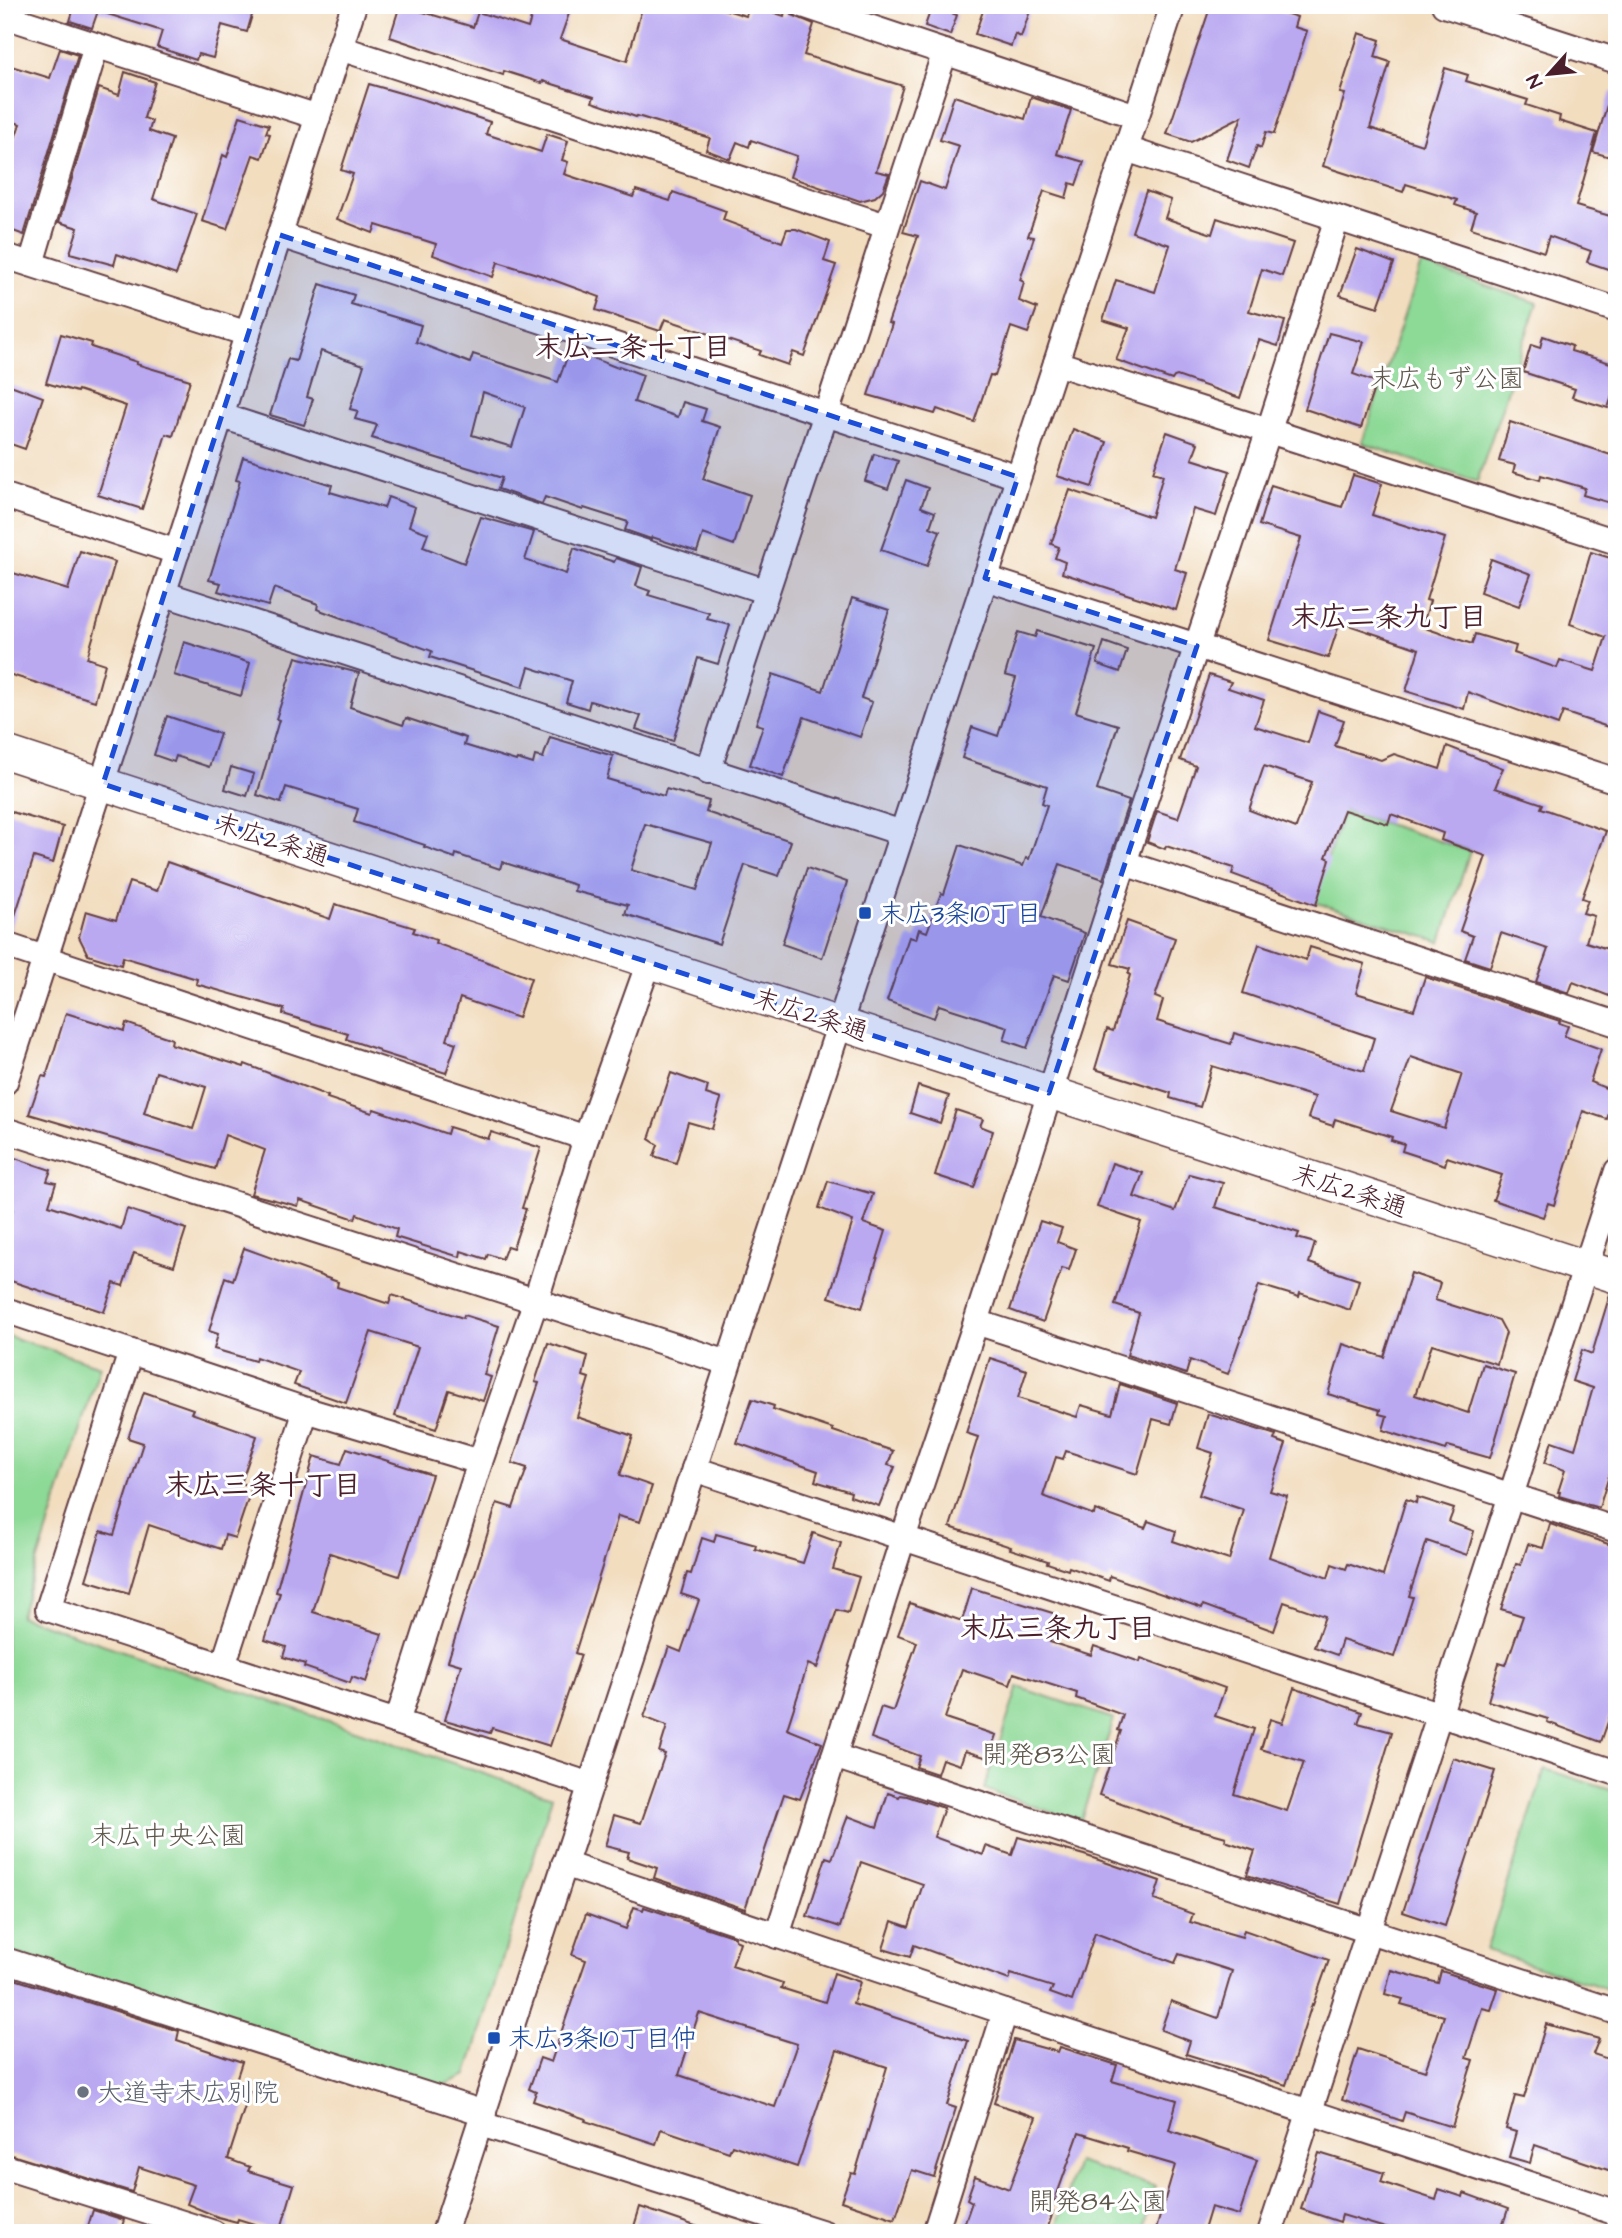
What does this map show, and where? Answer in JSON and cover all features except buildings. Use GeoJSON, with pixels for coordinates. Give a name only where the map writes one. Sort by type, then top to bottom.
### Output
{"type":"FeatureCollection","features":[{"type":"Feature","properties":{"kind":"street"},"geometry":{"type":"LineString","coordinates":[[5,1082],[354,5]]}},
{"type":"Feature","properties":{"kind":"street"},"geometry":{"type":"LineString","coordinates":[[803,5],[1136,116]]}},
{"type":"Feature","properties":{"kind":"street"},"geometry":{"type":"LineString","coordinates":[[444,2233],[1172,5]]}},
{"type":"Feature","properties":{"kind":"street"},"geometry":{"type":"LineString","coordinates":[[1444,5],[1617,61]]}},
{"type":"Feature","properties":{"kind":"street"},"geometry":{"type":"LineString","coordinates":[[5,16],[318,117]]}},
{"type":"Feature","properties":{"kind":"street"},"geometry":{"type":"LineString","coordinates":[[31,264],[96,46]]}},
{"type":"Feature","properties":{"kind":"street"},"geometry":{"type":"LineString","coordinates":[[340,48],[886,226]]}},
{"type":"Feature","properties":{"kind":"street"},"geometry":{"type":"LineString","coordinates":[[708,772],[765,591],[827,412],[945,52]]}},
{"type":"Feature","properties":{"kind":"street"},"geometry":{"type":"LineString","coordinates":[[1125,149],[1617,310]]}},
{"type":"Feature","properties":{"kind":"street"},"geometry":{"type":"LineString","coordinates":[[777,1936],[903,1538],[1337,218]]}},
{"type":"Feature","properties":{"kind":"street"},"geometry":{"type":"LineString","coordinates":[[280,235],[827,412],[1018,477]]}},
{"type":"Feature","properties":{"kind":"street"},"geometry":{"type":"LineString","coordinates":[[5,256],[248,334]]}},
{"type":"Feature","properties":{"kind":"street"},"geometry":{"type":"LineString","coordinates":[[1056,363],[1617,542]]}},
{"type":"Feature","properties":{"kind":"street"},"geometry":{"type":"LineString","coordinates":[[222,416],[765,591]]}},
{"type":"Feature","properties":{"kind":"street"},"geometry":{"type":"LineString","coordinates":[[5,496],[177,552]]}},
{"type":"Feature","properties":{"kind":"street"},"geometry":{"type":"LineString","coordinates":[[985,579],[1617,781]]}},
{"type":"Feature","properties":{"kind":"street"},"geometry":{"type":"LineString","coordinates":[[165,594],[902,834]]}},
{"type":"Feature","properties":{"kind":"street","name":"末広2条通"},"geometry":{"type":"LineString","coordinates":[[5,752],[841,1022],[1049,1093],[1617,1277]]}},
{"type":"Feature","properties":{"kind":"street"},"geometry":{"type":"LineString","coordinates":[[1124,863],[1617,1024]]}},
{"type":"Feature","properties":{"kind":"street"},"geometry":{"type":"LineString","coordinates":[[5,945],[586,1138]]}},
{"type":"Feature","properties":{"kind":"street"},"geometry":{"type":"LineString","coordinates":[[397,1722],[480,1462],[536,1300],[586,1138],[649,962]]}},
{"type":"Feature","properties":{"kind":"street"},"geometry":{"type":"LineString","coordinates":[[5,1130],[728,1363]]}},
{"type":"Feature","properties":{"kind":"street"},"geometry":{"type":"LineString","coordinates":[[1270,2233],[1617,1171]]}},
{"type":"Feature","properties":{"kind":"street"},"geometry":{"type":"LineString","coordinates":[[5,1310],[306,1410],[480,1462]]}},
{"type":"Feature","properties":{"kind":"street"},"geometry":{"type":"LineString","coordinates":[[976,1322],[1617,1530]]}},
{"type":"Feature","properties":{"kind":"street"},"geometry":{"type":"LineString","coordinates":[[131,1352],[48,1609],[591,1785]]}},
{"type":"Feature","properties":{"kind":"street"},"geometry":{"type":"LineString","coordinates":[[223,1666],[306,1410]]}},
{"type":"Feature","properties":{"kind":"street"},"geometry":{"type":"LineString","coordinates":[[694,1469],[1617,1773]]}},
{"type":"Feature","properties":{"kind":"street"},"geometry":{"type":"LineString","coordinates":[[834,1756],[1617,2012]]}},
{"type":"Feature","properties":{"kind":"street"},"geometry":{"type":"LineString","coordinates":[[565,1864],[1617,2213]]}},
{"type":"Feature","properties":{"kind":"street"},"geometry":{"type":"LineString","coordinates":[[5,1960],[824,2233]]}},
{"type":"Feature","properties":{"kind":"street"},"geometry":{"type":"LineString","coordinates":[[934,2233],[1005,2012]]}},
{"type":"Feature","properties":{"kind":"street"},"geometry":{"type":"LineString","coordinates":[[5,2167],[214,2233]]}},
{"type":"Feature","properties":{"kind":"highlighted area"},"geometry":{"type":"Polygon","coordinates":[[[280,235],[1018,477],[985,578],[1197,646],[1049,1093],[103,784],[280,235]]]}},
{"type":"Feature","properties":{"kind":"green space","name":"末広もず公園"},"geometry":{"type":"Polygon","coordinates":[[[1421,264],[1537,303],[1477,482],[1362,443],[1421,264]]]}},
{"type":"Feature","properties":{"kind":"green space"},"geometry":{"type":"Polygon","coordinates":[[[1343,810],[1470,851],[1441,942],[1314,902],[1343,810]]]}},
{"type":"Feature","properties":{"kind":"green space","name":"末広中央公園"},"geometry":{"type":"Polygon","coordinates":[[[5,1335],[100,1366],[20,1616],[552,1797],[467,2075],[430,2091],[5,1950],[5,1335]]]}},
{"type":"Feature","properties":{"kind":"green space","name":"開発83公園"},"geometry":{"type":"Polygon","coordinates":[[[1018,1687],[1114,1719],[1080,1822],[984,1789],[1018,1687]]]}},
{"type":"Feature","properties":{"kind":"green space"},"geometry":{"type":"Polygon","coordinates":[[[1545,1769],[1617,1792],[1617,1992],[1486,1950],[1545,1769]]]}},
{"type":"Feature","properties":{"kind":"green space","name":"開発84公園"},"geometry":{"type":"Polygon","coordinates":[[[1077,2162],[1156,2187],[1143,2233],[1055,2233],[1077,2162]]]}},
{"type":"Feature","properties":{"kind":"place","name":"末広3条10丁目"},"geometry":{"type":"Point","coordinates":[865,913]}},
{"type":"Feature","properties":{"kind":"place","name":"末広3条10丁目仲"},"geometry":{"type":"Point","coordinates":[494,2038]}},
{"type":"Feature","properties":{"kind":"place","name":"大道寺末広別院"},"geometry":{"type":"Point","coordinates":[83,2092]}},
{"type":"Feature","properties":{"kind":"district","name":"末広二条十丁目"},"geometry":{"type":"Point","coordinates":[633,346]}},
{"type":"Feature","properties":{"kind":"district","name":"末広二条九丁目"},"geometry":{"type":"Point","coordinates":[1389,616]}},
{"type":"Feature","properties":{"kind":"district","name":"末広三条十丁目"},"geometry":{"type":"Point","coordinates":[263,1484]}},
{"type":"Feature","properties":{"kind":"district","name":"末広三条九丁目"},"geometry":{"type":"Point","coordinates":[1058,1627]}}]}
